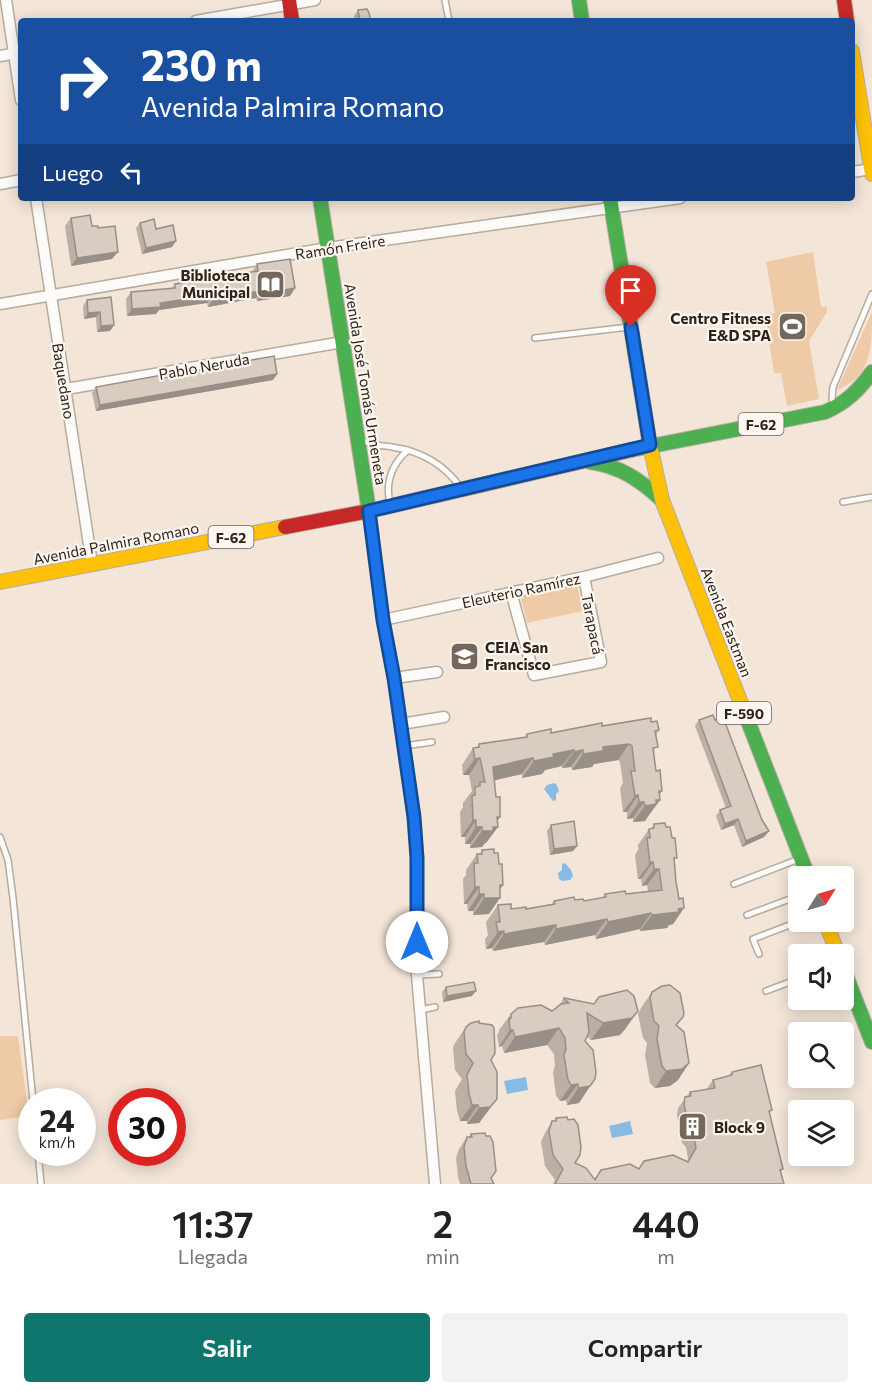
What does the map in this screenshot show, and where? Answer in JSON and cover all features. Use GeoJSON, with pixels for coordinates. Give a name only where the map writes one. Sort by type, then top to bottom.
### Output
{"type":"FeatureCollection","features":[{"type":"Feature","properties":{"kind":"main road"},"geometry":{"type":"LineString","coordinates":[[579,0],[582,18]]}},
{"type":"Feature","properties":{"kind":"main road"},"geometry":{"type":"LineString","coordinates":[[844,0],[847,18]]}},
{"type":"Feature","properties":{"kind":"main road"},"geometry":{"type":"LineString","coordinates":[[289,2],[292,18]]}},
{"type":"Feature","properties":{"kind":"main road"},"geometry":{"type":"LineString","coordinates":[[855,69],[872,171]]}},
{"type":"Feature","properties":{"kind":"main road","name":"Avenida José Tomás Urmeneta"},"geometry":{"type":"LineString","coordinates":[[320,201],[369,511]]}},
{"type":"Feature","properties":{"kind":"main road","name":"Avenida Eastman"},"geometry":{"type":"LineString","coordinates":[[611,203],[650,445],[662,500],[804,866]]}},
{"type":"Feature","properties":{"kind":"main road","name":"F-62"},"geometry":{"type":"LineString","coordinates":[[867,387],[872,372]]}},
{"type":"Feature","properties":{"kind":"main road","name":"Avenida Palmira Romano"},"geometry":{"type":"LineString","coordinates":[[0,582],[369,511],[650,445],[815,414],[835,408],[867,387]]}},
{"type":"Feature","properties":{"kind":"main road"},"geometry":{"type":"LineString","coordinates":[[575,462],[599,462],[621,469],[642,482],[662,500]]}},
{"type":"Feature","properties":{"kind":"main road"},"geometry":{"type":"LineString","coordinates":[[854,996],[872,1042]]}},
{"type":"Feature","properties":{"kind":"street"},"geometry":{"type":"LineString","coordinates":[[0,56],[17,53],[6,0]]}},
{"type":"Feature","properties":{"kind":"street"},"geometry":{"type":"LineString","coordinates":[[211,18],[289,2],[315,0]]}},
{"type":"Feature","properties":{"kind":"street"},"geometry":{"type":"LineString","coordinates":[[855,172],[872,171]]}},
{"type":"Feature","properties":{"kind":"street"},"geometry":{"type":"LineString","coordinates":[[0,184],[18,181]]}},
{"type":"Feature","properties":{"kind":"street","name":"Baquedano"},"geometry":{"type":"LineString","coordinates":[[36,201],[92,564]]}},
{"type":"Feature","properties":{"kind":"street","name":"Ramón Freire"},"geometry":{"type":"LineString","coordinates":[[0,304],[328,248],[611,203],[639,201]]}},
{"type":"Feature","properties":{"kind":"street","name":"Pablo Neruda"},"geometry":{"type":"LineString","coordinates":[[66,389],[343,342]]}},
{"type":"Feature","properties":{"kind":"street","name":"Avenida José Tomás Urmeneta"},"geometry":{"type":"LineString","coordinates":[[369,511],[383,620],[401,724],[417,858],[417,975],[432,1126],[435,1184]]}},
{"type":"Feature","properties":{"kind":"street","name":"Eleuterio Ramírez"},"geometry":{"type":"LineString","coordinates":[[383,620],[584,577],[658,558]]}},
{"type":"Feature","properties":{"kind":"street","name":"Tarapacá"},"geometry":{"type":"LineString","coordinates":[[511,592],[534,675],[601,662],[584,577]]}},
{"type":"Feature","properties":{"kind":"street"},"geometry":{"type":"LineString","coordinates":[[394,678],[437,672]]}},
{"type":"Feature","properties":{"kind":"street"},"geometry":{"type":"LineString","coordinates":[[401,724],[444,717]]}},
{"type":"Feature","properties":{"kind":"lane"},"geometry":{"type":"LineString","coordinates":[[445,0],[448,18]]}},
{"type":"Feature","properties":{"kind":"lane"},"geometry":{"type":"LineString","coordinates":[[835,408],[832,398],[833,387],[872,294]]}},
{"type":"Feature","properties":{"kind":"lane"},"geometry":{"type":"LineString","coordinates":[[536,338],[631,327]]}},
{"type":"Feature","properties":{"kind":"lane"},"geometry":{"type":"LineString","coordinates":[[358,438],[374,445],[408,450],[423,455],[441,465],[462,489]]}},
{"type":"Feature","properties":{"kind":"lane"},"geometry":{"type":"LineString","coordinates":[[391,506],[388,496],[390,477],[397,462],[408,450]]}},
{"type":"Feature","properties":{"kind":"lane"},"geometry":{"type":"LineString","coordinates":[[843,502],[872,497]]}},
{"type":"Feature","properties":{"kind":"lane"},"geometry":{"type":"LineString","coordinates":[[404,746],[432,742]]}},
{"type":"Feature","properties":{"kind":"lane"},"geometry":{"type":"LineString","coordinates":[[0,837],[8,860],[13,897],[32,1088]]}},
{"type":"Feature","properties":{"kind":"lane"},"geometry":{"type":"LineString","coordinates":[[734,884],[801,858]]}},
{"type":"Feature","properties":{"kind":"lane"},"geometry":{"type":"LineString","coordinates":[[747,915],[788,900]]}},
{"type":"Feature","properties":{"kind":"lane"},"geometry":{"type":"LineString","coordinates":[[759,954],[753,939],[788,926]]}},
{"type":"Feature","properties":{"kind":"lane"},"geometry":{"type":"LineString","coordinates":[[417,975],[439,974]]}},
{"type":"Feature","properties":{"kind":"lane"},"geometry":{"type":"LineString","coordinates":[[766,991],[788,983]]}},
{"type":"Feature","properties":{"kind":"lane"},"geometry":{"type":"LineString","coordinates":[[420,1010],[435,1007]]}},
{"type":"Feature","properties":{"kind":"lane"},"geometry":{"type":"LineString","coordinates":[[39,1166],[41,1184]]}},
{"type":"Feature","properties":{"kind":"shaded area","name":"Centro Fitness E&D SPA"},"geometry":{"type":"Polygon","coordinates":[[[813,252],[821,307],[827,307],[827,312],[809,341],[819,399],[787,406],[781,373],[774,373],[765,314],[775,313],[766,262],[813,252]]]}},
{"type":"Feature","properties":{"kind":"shaded area"},"geometry":{"type":"Polygon","coordinates":[[[872,312],[868,359],[857,377],[837,390],[872,312]]]}},
{"type":"Feature","properties":{"kind":"shaded area"},"geometry":{"type":"Polygon","coordinates":[[[576,581],[583,611],[527,623],[520,593],[576,581]]]}},
{"type":"Feature","properties":{"kind":"shaded area"},"geometry":{"type":"Polygon","coordinates":[[[0,1036],[18,1036],[25,1088],[18,1088],[18,1118],[0,1120],[0,1036]]]}},
{"type":"Feature","properties":{"kind":"water"},"geometry":{"type":"Polygon","coordinates":[[[554,783],[559,791],[556,794],[556,800],[553,801],[544,789],[547,785],[554,783]]]}},
{"type":"Feature","properties":{"kind":"water"},"geometry":{"type":"Polygon","coordinates":[[[565,863],[573,876],[570,880],[562,881],[558,873],[562,870],[562,864],[565,863]]]}},
{"type":"Feature","properties":{"kind":"water"},"geometry":{"type":"Polygon","coordinates":[[[526,1077],[528,1090],[507,1094],[504,1081],[526,1077]]]}},
{"type":"Feature","properties":{"kind":"water"},"geometry":{"type":"Polygon","coordinates":[[[630,1121],[633,1134],[612,1138],[609,1126],[630,1121]]]}},
{"type":"Feature","properties":{"kind":"building"},"geometry":{"type":"Polygon","coordinates":[[[367,9],[370,18],[359,18],[358,10],[367,9]]]}},
{"type":"Feature","properties":{"kind":"building"},"geometry":{"type":"Polygon","coordinates":[[[90,215],[92,226],[98,226],[98,228],[115,226],[118,252],[77,258],[71,218],[90,215]]]}},
{"type":"Feature","properties":{"kind":"building"},"geometry":{"type":"Polygon","coordinates":[[[154,219],[156,229],[173,225],[176,241],[146,248],[140,223],[154,219]]]}},
{"type":"Feature","properties":{"kind":"building"},"geometry":{"type":"Polygon","coordinates":[[[290,259],[295,288],[213,299],[213,295],[160,303],[161,307],[132,309],[131,292],[175,288],[175,284],[258,271],[257,264],[290,259]]]}},
{"type":"Feature","properties":{"kind":"building"},"geometry":{"type":"Polygon","coordinates":[[[111,297],[114,325],[101,326],[100,312],[88,313],[87,300],[111,297]]]}},
{"type":"Feature","properties":{"kind":"building"},"geometry":{"type":"Polygon","coordinates":[[[274,356],[277,374],[100,405],[96,387],[162,375],[163,378],[274,356]]]}},
{"type":"Feature","properties":{"kind":"building"},"geometry":{"type":"Polygon","coordinates":[[[713,715],[715,720],[723,717],[762,820],[769,831],[746,841],[738,819],[725,824],[720,810],[731,806],[699,720],[713,715]]]}},
{"type":"Feature","properties":{"kind":"building"},"geometry":{"type":"Polygon","coordinates":[[[651,718],[651,722],[657,721],[659,730],[655,731],[658,747],[653,748],[656,771],[660,770],[662,791],[659,791],[660,800],[656,800],[656,804],[645,806],[644,802],[639,802],[638,795],[635,796],[631,771],[635,771],[632,746],[629,744],[603,747],[603,751],[583,754],[583,750],[574,752],[574,750],[553,754],[554,757],[534,761],[533,758],[493,767],[496,797],[500,797],[498,827],[493,827],[493,831],[482,831],[482,827],[476,827],[476,820],[473,820],[472,796],[475,795],[475,787],[480,786],[480,782],[485,782],[480,758],[475,759],[473,748],[479,747],[479,744],[527,737],[527,734],[551,729],[551,733],[602,723],[602,726],[651,718]]]}},
{"type":"Feature","properties":{"kind":"building"},"geometry":{"type":"Polygon","coordinates":[[[574,821],[577,846],[554,849],[551,825],[574,821]]]}},
{"type":"Feature","properties":{"kind":"building"},"geometry":{"type":"Polygon","coordinates":[[[665,823],[666,827],[670,827],[672,838],[675,838],[676,882],[679,899],[683,898],[684,908],[678,909],[679,912],[652,915],[651,913],[608,922],[607,919],[556,929],[556,925],[504,934],[504,931],[498,932],[496,922],[500,922],[498,905],[511,904],[511,909],[526,907],[526,909],[555,904],[554,901],[574,897],[575,900],[583,899],[584,901],[606,897],[605,894],[625,891],[626,894],[662,890],[659,869],[654,869],[653,862],[650,863],[647,838],[650,838],[649,829],[654,828],[654,824],[665,823]]]}},
{"type":"Feature","properties":{"kind":"building"},"geometry":{"type":"Polygon","coordinates":[[[494,849],[494,853],[498,853],[499,864],[502,864],[503,885],[500,885],[500,898],[484,898],[484,894],[479,894],[479,887],[475,887],[474,863],[478,863],[477,854],[482,854],[482,850],[494,849]]]}},
{"type":"Feature","properties":{"kind":"building"},"geometry":{"type":"Polygon","coordinates":[[[474,982],[476,991],[447,996],[446,987],[474,982]]]}},
{"type":"Feature","properties":{"kind":"building"},"geometry":{"type":"Polygon","coordinates":[[[670,985],[680,993],[684,1013],[676,1025],[684,1032],[689,1063],[682,1069],[666,1071],[662,1066],[657,1039],[659,1026],[654,1021],[650,998],[652,992],[662,986],[670,985]]]}},
{"type":"Feature","properties":{"kind":"building"},"geometry":{"type":"Polygon","coordinates":[[[627,990],[634,996],[638,1011],[632,1018],[603,1023],[587,1013],[589,1032],[585,1041],[593,1050],[596,1072],[595,1079],[590,1086],[578,1088],[578,1084],[571,1085],[568,1080],[564,1055],[565,1038],[559,1028],[515,1037],[513,1030],[510,1030],[509,1019],[518,1008],[541,1005],[552,1011],[561,1004],[569,1003],[564,998],[594,1004],[599,997],[627,990]]]}},
{"type":"Feature","properties":{"kind":"building"},"geometry":{"type":"Polygon","coordinates":[[[479,1021],[479,1023],[492,1025],[494,1028],[495,1053],[491,1060],[497,1072],[497,1099],[490,1107],[479,1108],[478,1105],[472,1105],[469,1094],[467,1075],[473,1063],[466,1054],[464,1032],[471,1023],[479,1021]]]}},
{"type":"Feature","properties":{"kind":"building"},"geometry":{"type":"Polygon","coordinates":[[[761,1065],[772,1110],[769,1111],[783,1169],[780,1170],[784,1184],[555,1184],[563,1169],[553,1155],[549,1131],[552,1121],[556,1121],[556,1118],[574,1119],[578,1125],[581,1147],[580,1155],[575,1163],[586,1168],[595,1180],[601,1170],[630,1164],[639,1169],[644,1161],[673,1155],[688,1162],[696,1148],[694,1136],[690,1132],[684,1104],[685,1097],[691,1096],[690,1092],[715,1088],[713,1080],[732,1075],[732,1072],[761,1065]]]}},
{"type":"Feature","properties":{"kind":"building"},"geometry":{"type":"Polygon","coordinates":[[[485,1133],[493,1142],[496,1171],[491,1178],[494,1184],[471,1184],[464,1147],[467,1137],[472,1137],[471,1134],[485,1133]]]}},
{"type":"Feature","properties":{"kind":"traffic: fast"},"geometry":{"type":"LineString","coordinates":[[579,0],[582,18]]}},
{"type":"Feature","properties":{"kind":"traffic: fast"},"geometry":{"type":"LineString","coordinates":[[320,201],[369,511]]}},
{"type":"Feature","properties":{"kind":"traffic: fast"},"geometry":{"type":"LineString","coordinates":[[610,201],[650,445]]}},
{"type":"Feature","properties":{"kind":"traffic: fast"},"geometry":{"type":"LineString","coordinates":[[631,450],[825,412],[852,395],[872,372]]}},
{"type":"Feature","properties":{"kind":"traffic: fast"},"geometry":{"type":"LineString","coordinates":[[590,462],[611,467],[629,475],[662,500]]}},
{"type":"Feature","properties":{"kind":"traffic: fast"},"geometry":{"type":"LineString","coordinates":[[744,711],[804,866]]}},
{"type":"Feature","properties":{"kind":"traffic: fast"},"geometry":{"type":"LineString","coordinates":[[854,996],[872,1042]]}},
{"type":"Feature","properties":{"kind":"traffic: slow"},"geometry":{"type":"LineString","coordinates":[[855,69],[872,174]]}},
{"type":"Feature","properties":{"kind":"traffic: slow"},"geometry":{"type":"LineString","coordinates":[[650,445],[662,500],[744,711]]}},
{"type":"Feature","properties":{"kind":"traffic: slow"},"geometry":{"type":"LineString","coordinates":[[0,582],[285,527]]}},
{"type":"Feature","properties":{"kind":"traffic: slow"},"geometry":{"type":"LineString","coordinates":[[829,932],[834,944]]}},
{"type":"Feature","properties":{"kind":"traffic: jam"},"geometry":{"type":"LineString","coordinates":[[289,0],[292,18]]}},
{"type":"Feature","properties":{"kind":"traffic: jam"},"geometry":{"type":"LineString","coordinates":[[844,0],[847,18]]}},
{"type":"Feature","properties":{"kind":"traffic: jam"},"geometry":{"type":"LineString","coordinates":[[285,527],[369,511],[631,450]]}},
{"type":"Feature","properties":{"kind":"place","name":"Biblioteca Municipal"},"geometry":{"type":"Point","coordinates":[271,284]}},
{"type":"Feature","properties":{"kind":"place","name":"Centro Fitness E&D SPA"},"geometry":{"type":"Point","coordinates":[792,327]}},
{"type":"Feature","properties":{"kind":"place","name":"CEIA San Francisco"},"geometry":{"type":"Point","coordinates":[464,656]}},
{"type":"Feature","properties":{"kind":"place","name":"Block 9"},"geometry":{"type":"Point","coordinates":[693,1127]}},
{"type":"Feature","properties":{"kind":"route"},"geometry":{"type":"LineString","coordinates":[[417,942],[417,858],[414,817],[394,678],[383,620],[369,511],[650,445],[631,327]]}}]}
